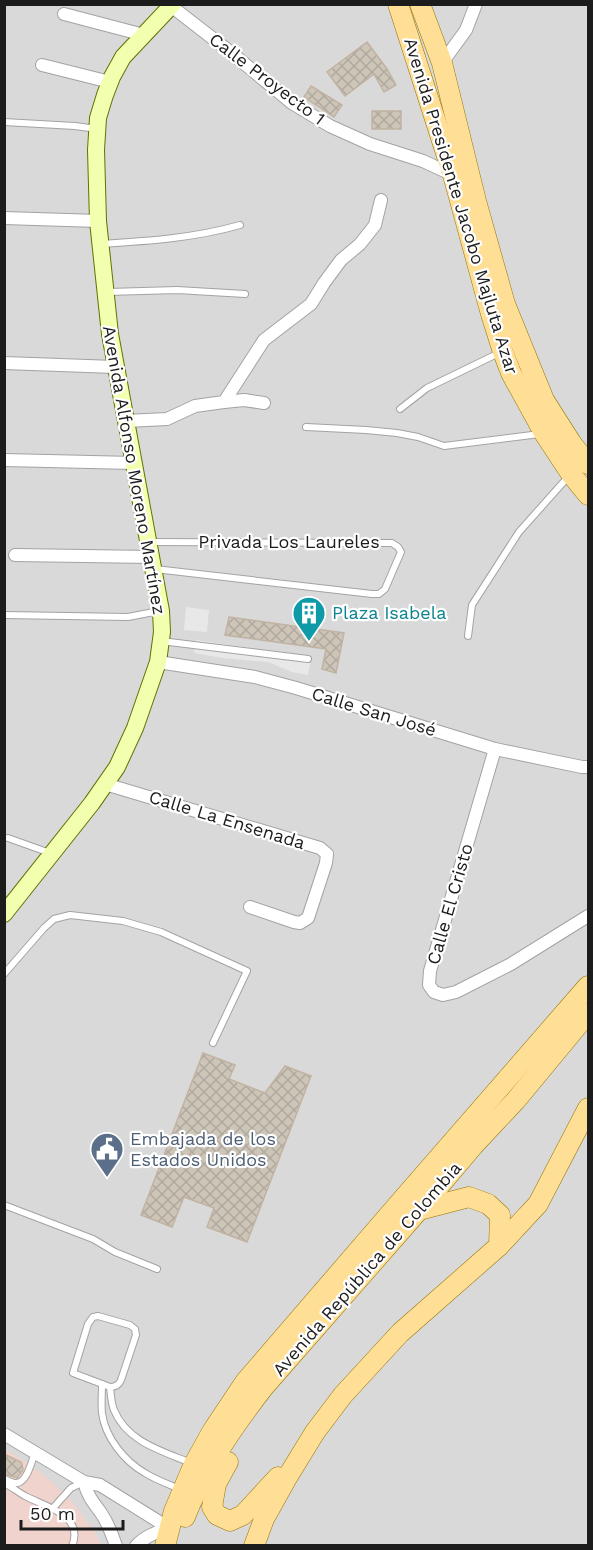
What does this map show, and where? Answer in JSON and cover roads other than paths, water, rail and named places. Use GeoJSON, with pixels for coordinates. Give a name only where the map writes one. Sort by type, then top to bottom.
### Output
{"type":"FeatureCollection","features":[{"type":"Feature","properties":{"kind":"main road","name":"Avenida Presidente Jacobo Majluta Azar"},"geometry":{"type":"LineString","coordinates":[[398,4],[461,173],[505,304],[544,400],[572,444],[588,464]]}},
{"type":"Feature","properties":{"kind":"main road","name":"Avenida Presidente Jacobo Majluta Azar"},"geometry":{"type":"LineString","coordinates":[[420,4],[442,63],[461,173],[502,352],[544,434],[588,495]]}},
{"type":"Feature","properties":{"kind":"main road","name":"Avenida Alfonso Moreno Martínez"},"geometry":{"type":"LineString","coordinates":[[4,914],[92,803],[117,767],[135,728],[158,662],[161,641],[160,611],[110,334],[98,221],[96,150],[98,118],[110,82],[123,57],[172,5]]}},
{"type":"Feature","properties":{"kind":"main road"},"geometry":{"type":"LineString","coordinates":[[201,1467],[213,1430],[245,1382],[588,986]]}},
{"type":"Feature","properties":{"kind":"main road","name":"Avenida República de Colombia"},"geometry":{"type":"LineString","coordinates":[[171,1540],[186,1515],[189,1494],[201,1467],[263,1388],[473,1146],[516,1100],[588,1012]]}},
{"type":"Feature","properties":{"kind":"main road"},"geometry":{"type":"LineString","coordinates":[[254,1545],[264,1519],[297,1460],[343,1395],[400,1333],[499,1246],[538,1204],[588,1108]]}},
{"type":"Feature","properties":{"kind":"main road"},"geometry":{"type":"LineString","coordinates":[[419,1210],[469,1197],[488,1204],[500,1215],[499,1246]]}},
{"type":"Feature","properties":{"kind":"main road"},"geometry":{"type":"LineString","coordinates":[[263,1388],[262,1404],[256,1417],[237,1444],[216,1484],[212,1507],[217,1515],[230,1521],[243,1515],[297,1460]]}},
{"type":"Feature","properties":{"kind":"street"},"geometry":{"type":"LineString","coordinates":[[442,63],[466,30],[476,4]]}},
{"type":"Feature","properties":{"kind":"street","name":"Calle Proyecto 1"},"geometry":{"type":"LineString","coordinates":[[172,5],[292,103],[330,126],[370,144],[461,173]]}},
{"type":"Feature","properties":{"kind":"street"},"geometry":{"type":"LineString","coordinates":[[64,14],[144,35]]}},
{"type":"Feature","properties":{"kind":"street"},"geometry":{"type":"LineString","coordinates":[[42,65],[110,82]]}},
{"type":"Feature","properties":{"kind":"street"},"geometry":{"type":"LineString","coordinates":[[224,402],[264,340],[311,304],[341,260],[360,244],[375,225],[381,200]]}},
{"type":"Feature","properties":{"kind":"street"},"geometry":{"type":"LineString","coordinates":[[4,218],[98,221]]}},
{"type":"Feature","properties":{"kind":"street"},"geometry":{"type":"LineString","coordinates":[[4,363],[116,367]]}},
{"type":"Feature","properties":{"kind":"street"},"geometry":{"type":"LineString","coordinates":[[126,421],[168,419],[195,406],[224,402],[244,400],[264,403]]}},
{"type":"Feature","properties":{"kind":"street"},"geometry":{"type":"LineString","coordinates":[[4,460],[134,463]]}},
{"type":"Feature","properties":{"kind":"street"},"geometry":{"type":"LineString","coordinates":[[15,555],[151,556]]}},
{"type":"Feature","properties":{"kind":"street","name":"Calle San José"},"geometry":{"type":"LineString","coordinates":[[158,662],[255,677],[495,749],[588,767]]}},
{"type":"Feature","properties":{"kind":"street","name":"Calle El Cristo"},"geometry":{"type":"LineString","coordinates":[[495,749],[430,971],[429,985],[434,992],[443,995],[456,992],[511,964],[588,916]]}},
{"type":"Feature","properties":{"kind":"street","name":"Calle La Ensenada"},"geometry":{"type":"LineString","coordinates":[[105,784],[320,848],[327,854],[308,918],[294,922],[249,907]]}},
{"type":"Feature","properties":{"kind":"street"},"geometry":{"type":"LineString","coordinates":[[4,1434],[84,1482],[100,1485],[171,1540]]}},
{"type":"Feature","properties":{"kind":"street"},"geometry":{"type":"LineString","coordinates":[[84,1482],[87,1495],[102,1514],[116,1545]]}},
{"type":"Feature","properties":{"kind":"street"},"geometry":{"type":"LineString","coordinates":[[136,1545],[153,1533],[171,1540]]}},
{"type":"Feature","properties":{"kind":"lane"},"geometry":{"type":"LineString","coordinates":[[4,122],[98,129]]}},
{"type":"Feature","properties":{"kind":"lane"},"geometry":{"type":"LineString","coordinates":[[100,244],[173,239],[212,233],[240,225]]}},
{"type":"Feature","properties":{"kind":"lane"},"geometry":{"type":"LineString","coordinates":[[105,292],[177,290],[245,294]]}},
{"type":"Feature","properties":{"kind":"lane"},"geometry":{"type":"LineString","coordinates":[[400,409],[427,388],[502,352]]}},
{"type":"Feature","properties":{"kind":"lane"},"geometry":{"type":"LineString","coordinates":[[306,427],[396,433],[418,437],[444,446],[544,434]]}},
{"type":"Feature","properties":{"kind":"lane"},"geometry":{"type":"LineString","coordinates":[[468,636],[472,605],[519,532],[571,474]]}},
{"type":"Feature","properties":{"kind":"lane","name":"Privada Los Laureles"},"geometry":{"type":"LineString","coordinates":[[392,543],[401,552],[385,589],[379,594],[151,556],[392,543]]}},
{"type":"Feature","properties":{"kind":"lane"},"geometry":{"type":"LineString","coordinates":[[4,615],[129,617],[160,611]]}},
{"type":"Feature","properties":{"kind":"lane"},"geometry":{"type":"LineString","coordinates":[[161,641],[308,659]]}},
{"type":"Feature","properties":{"kind":"lane"},"geometry":{"type":"LineString","coordinates":[[8,838],[52,854]]}},
{"type":"Feature","properties":{"kind":"lane"},"geometry":{"type":"LineString","coordinates":[[4,974],[44,928],[54,919],[61,917],[81,915],[123,921],[160,932],[247,970],[213,1043]]}},
{"type":"Feature","properties":{"kind":"lane"},"geometry":{"type":"LineString","coordinates":[[4,1205],[93,1239],[115,1252],[157,1269]]}},
{"type":"Feature","properties":{"kind":"lane"},"geometry":{"type":"LineString","coordinates":[[98,1316],[130,1325],[136,1332],[121,1380],[117,1386],[110,1387],[73,1373],[88,1324],[93,1317],[98,1316]]}},
{"type":"Feature","properties":{"kind":"lane"},"geometry":{"type":"LineString","coordinates":[[102,1384],[102,1411],[107,1432],[112,1441],[144,1473],[189,1494]]}},
{"type":"Feature","properties":{"kind":"lane"},"geometry":{"type":"LineString","coordinates":[[110,1387],[113,1408],[129,1432],[141,1442],[201,1467]]}},
{"type":"Feature","properties":{"kind":"lane"},"geometry":{"type":"LineString","coordinates":[[4,1479],[15,1483],[21,1482],[35,1453]]}},
{"type":"Feature","properties":{"kind":"lane"},"geometry":{"type":"LineString","coordinates":[[53,1508],[71,1488],[84,1482]]}},
{"type":"Feature","properties":{"kind":"lane"},"geometry":{"type":"LineString","coordinates":[[4,1483],[65,1516],[74,1528],[75,1538],[72,1545]]}},
{"type":"Feature","properties":{"kind":"place","name":"Plaza Isabela"},"geometry":{"type":"Point","coordinates":[309,642]}},
{"type":"Feature","properties":{"kind":"place","name":"Embajada de los Estados Unidos"},"geometry":{"type":"Point","coordinates":[107,1178]}}]}
